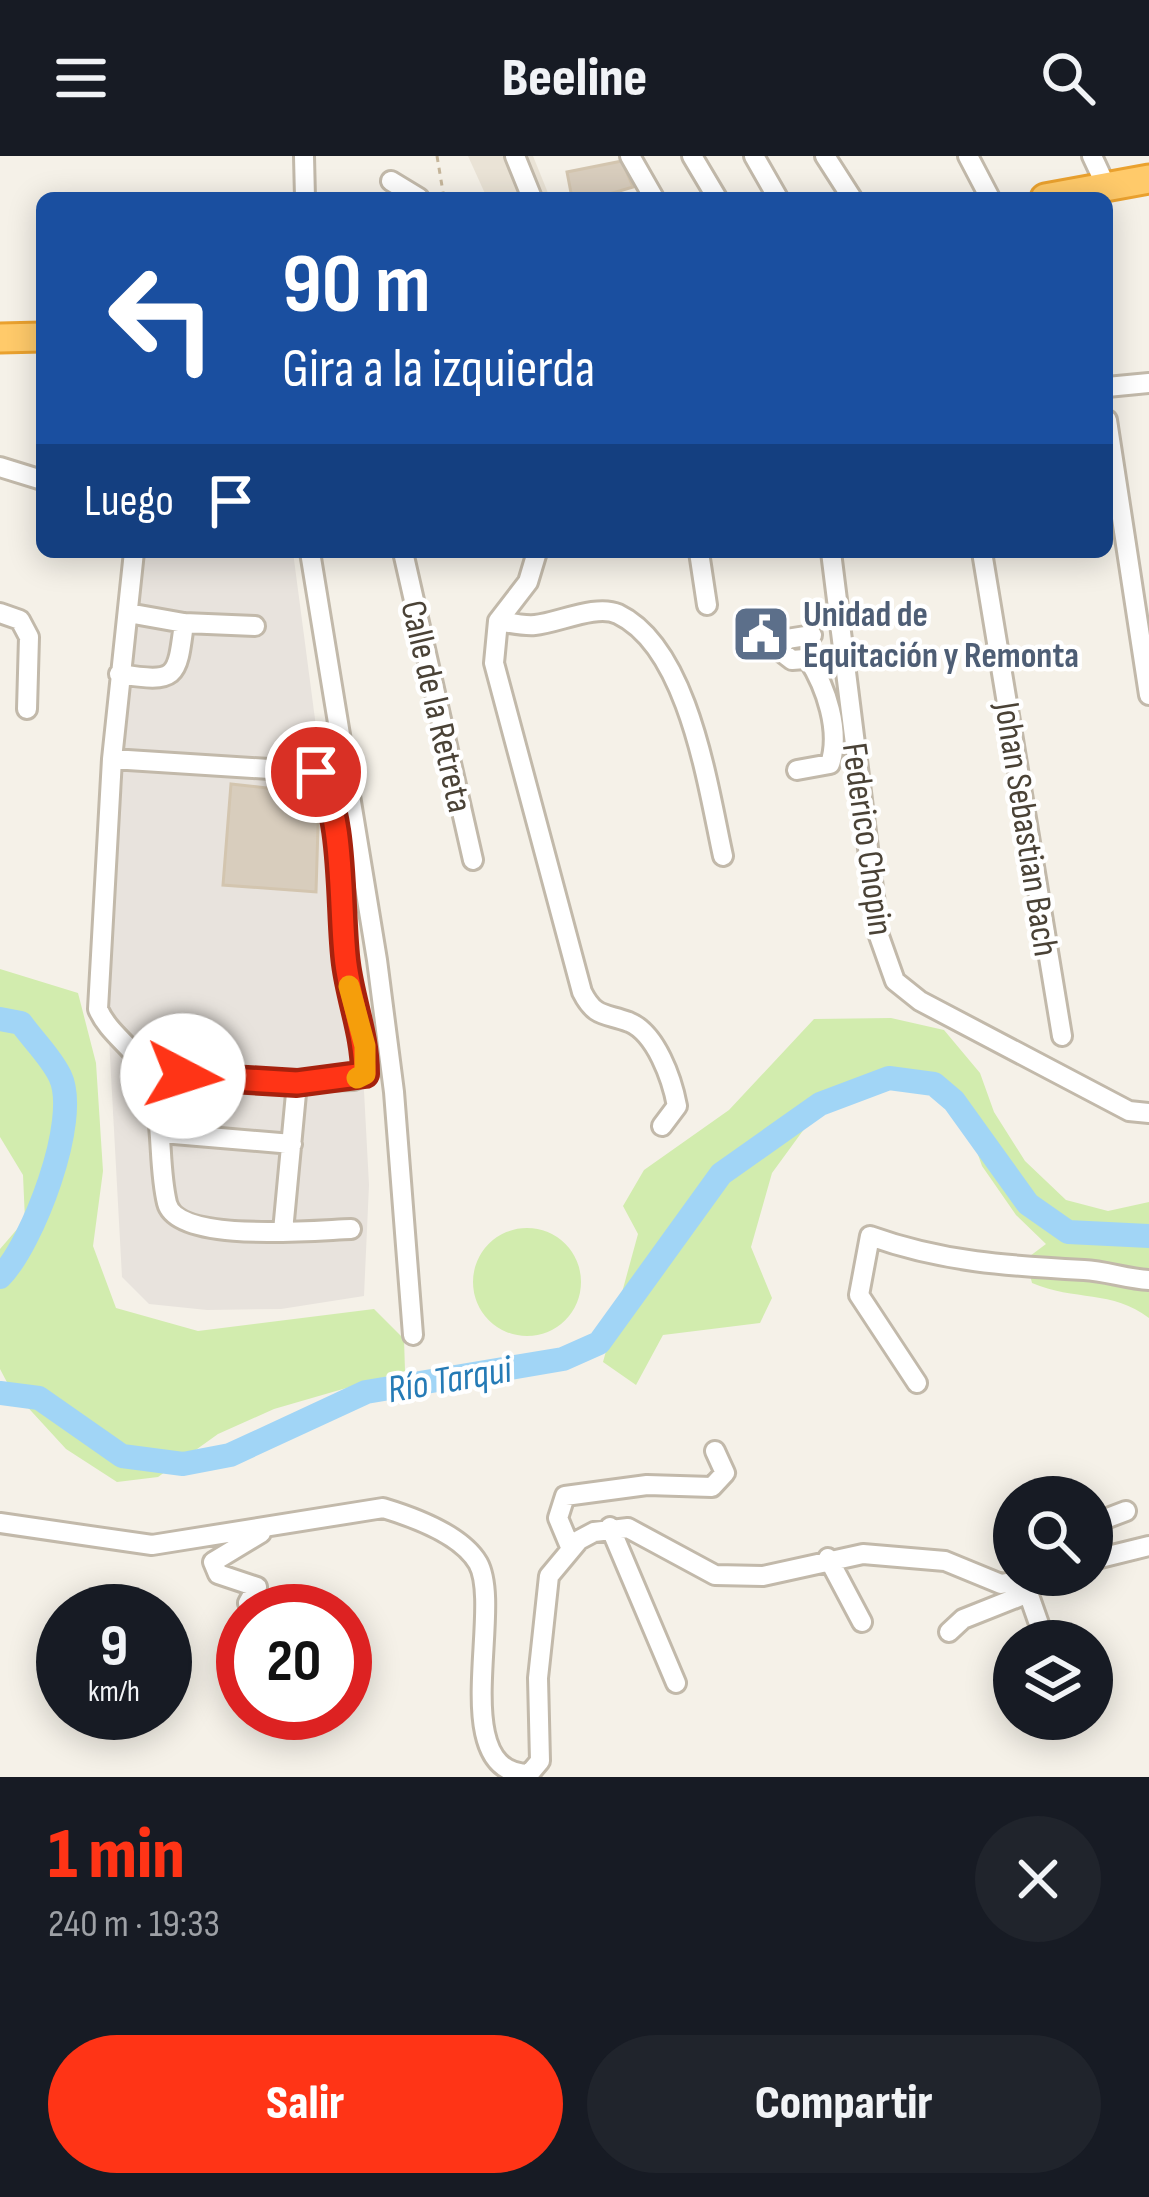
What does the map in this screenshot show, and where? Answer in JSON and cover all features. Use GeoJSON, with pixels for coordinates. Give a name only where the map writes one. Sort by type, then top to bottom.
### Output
{"type":"FeatureCollection","features":[{"type":"Feature","properties":{"kind":"highway"},"geometry":{"type":"LineString","coordinates":[[1076,192],[1149,179]]}},
{"type":"Feature","properties":{"kind":"highway"},"geometry":{"type":"LineString","coordinates":[[0,338],[36,337]]}},
{"type":"Feature","properties":{"kind":"street"},"geometry":{"type":"LineString","coordinates":[[304,156],[305,192]]}},
{"type":"Feature","properties":{"kind":"street"},"geometry":{"type":"LineString","coordinates":[[515,156],[530,192]]}},
{"type":"Feature","properties":{"kind":"street"},"geometry":{"type":"LineString","coordinates":[[630,156],[651,192]]}},
{"type":"Feature","properties":{"kind":"street"},"geometry":{"type":"LineString","coordinates":[[692,156],[713,192]]}},
{"type":"Feature","properties":{"kind":"street"},"geometry":{"type":"LineString","coordinates":[[754,156],[775,192]]}},
{"type":"Feature","properties":{"kind":"street"},"geometry":{"type":"LineString","coordinates":[[826,156],[848,192]]}},
{"type":"Feature","properties":{"kind":"street"},"geometry":{"type":"LineString","coordinates":[[968,156],[987,192]]}},
{"type":"Feature","properties":{"kind":"street"},"geometry":{"type":"LineString","coordinates":[[1091,156],[1106,186]]}},
{"type":"Feature","properties":{"kind":"street"},"geometry":{"type":"LineString","coordinates":[[391,182],[408,192]]}},
{"type":"Feature","properties":{"kind":"street"},"geometry":{"type":"LineString","coordinates":[[1113,386],[1149,383]]}},
{"type":"Feature","properties":{"kind":"street"},"geometry":{"type":"LineString","coordinates":[[1113,459],[1149,695]]}},
{"type":"Feature","properties":{"kind":"street"},"geometry":{"type":"LineString","coordinates":[[0,467],[36,482]]}},
{"type":"Feature","properties":{"kind":"street"},"geometry":{"type":"LineString","coordinates":[[0,478],[36,483]]}},
{"type":"Feature","properties":{"kind":"street"},"geometry":{"type":"LineString","coordinates":[[133,558],[112,759],[98,1009],[105,1026],[147,1072],[161,1133],[166,1201],[182,1222],[205,1229],[351,1229]]}},
{"type":"Feature","properties":{"kind":"street"},"geometry":{"type":"LineString","coordinates":[[311,558],[380,982],[413,1335]]}},
{"type":"Feature","properties":{"kind":"street","name":"Calle de la Retreta"},"geometry":{"type":"LineString","coordinates":[[404,558],[473,860]]}},
{"type":"Feature","properties":{"kind":"street"},"geometry":{"type":"LineString","coordinates":[[535,558],[528,582],[498,621],[494,663],[582,992],[591,1010],[645,1033],[675,1091],[677,1106],[662,1126]]}},
{"type":"Feature","properties":{"kind":"street"},"geometry":{"type":"LineString","coordinates":[[700,558],[707,605]]}},
{"type":"Feature","properties":{"kind":"street","name":"Federico Chopin"},"geometry":{"type":"LineString","coordinates":[[832,558],[879,936],[895,980],[920,1001],[1129,1111],[1149,1113]]}},
{"type":"Feature","properties":{"kind":"street","name":"Johan Sebastian Bach"},"geometry":{"type":"LineString","coordinates":[[983,558],[1062,1036]]}},
{"type":"Feature","properties":{"kind":"street"},"geometry":{"type":"LineString","coordinates":[[498,621],[532,626],[604,612],[618,614],[644,638],[670,674],[698,738],[723,856]]}},
{"type":"Feature","properties":{"kind":"street"},"geometry":{"type":"LineString","coordinates":[[0,613],[20,620],[29,637],[27,710]]}},
{"type":"Feature","properties":{"kind":"street"},"geometry":{"type":"LineString","coordinates":[[128,613],[184,623],[255,626]]}},
{"type":"Feature","properties":{"kind":"street"},"geometry":{"type":"LineString","coordinates":[[119,674],[160,680],[172,675],[179,666],[184,623]]}},
{"type":"Feature","properties":{"kind":"street"},"geometry":{"type":"LineString","coordinates":[[812,635],[787,638],[778,650],[792,660],[844,656]]}},
{"type":"Feature","properties":{"kind":"street"},"geometry":{"type":"LineString","coordinates":[[797,770],[830,764],[834,751],[822,684],[808,659]]}},
{"type":"Feature","properties":{"kind":"street"},"geometry":{"type":"LineString","coordinates":[[112,759],[316,772],[328,786],[346,963],[365,1046],[365,1074],[297,1083],[147,1072]]}},
{"type":"Feature","properties":{"kind":"street"},"geometry":{"type":"LineString","coordinates":[[283,1231],[297,1083]]}},
{"type":"Feature","properties":{"kind":"street"},"geometry":{"type":"LineString","coordinates":[[161,1133],[292,1144]]}},
{"type":"Feature","properties":{"kind":"street"},"geometry":{"type":"LineString","coordinates":[[917,1383],[860,1295],[870,1236],[1002,1268],[1088,1270],[1149,1280]]}},
{"type":"Feature","properties":{"kind":"street"},"geometry":{"type":"LineString","coordinates":[[571,1549],[558,1517],[565,1496],[647,1485],[712,1487],[725,1473],[715,1451]]}},
{"type":"Feature","properties":{"kind":"street"},"geometry":{"type":"LineString","coordinates":[[0,1523],[152,1545],[383,1508],[448,1536],[477,1561],[484,1586],[480,1659],[484,1739],[511,1774],[529,1774],[540,1761],[538,1678],[549,1576],[579,1540],[610,1527],[628,1528],[715,1575],[764,1576],[863,1554],[945,1561],[993,1581]]}},
{"type":"Feature","properties":{"kind":"street"},"geometry":{"type":"LineString","coordinates":[[1113,1516],[1126,1511]]}},
{"type":"Feature","properties":{"kind":"street"},"geometry":{"type":"LineString","coordinates":[[254,1584],[218,1574],[214,1562],[270,1527]]}},
{"type":"Feature","properties":{"kind":"street"},"geometry":{"type":"LineString","coordinates":[[610,1527],[676,1683]]}},
{"type":"Feature","properties":{"kind":"street"},"geometry":{"type":"LineString","coordinates":[[1113,1555],[1149,1546]]}},
{"type":"Feature","properties":{"kind":"street"},"geometry":{"type":"LineString","coordinates":[[829,1558],[862,1622]]}},
{"type":"Feature","properties":{"kind":"street"},"geometry":{"type":"LineString","coordinates":[[949,1632],[963,1618],[1004,1596]]}},
{"type":"Feature","properties":{"kind":"path"},"geometry":{"type":"LineString","coordinates":[[437,156],[443,192]]}},
{"type":"Feature","properties":{"kind":"shaded area"},"geometry":{"type":"Polygon","coordinates":[[[468,156],[533,156],[548,192],[484,192],[468,156]]]}},
{"type":"Feature","properties":{"kind":"shaded area"},"geometry":{"type":"Polygon","coordinates":[[[128,558],[294,558],[364,1091],[369,1185],[364,1296],[281,1309],[207,1310],[149,1304],[122,1277],[106,983],[123,779],[108,734],[128,558]]]}},
{"type":"Feature","properties":{"kind":"green space"},"geometry":{"type":"Polygon","coordinates":[[[0,969],[78,993],[96,1063],[103,1171],[93,1246],[116,1308],[198,1331],[374,1309],[404,1339],[405,1371],[274,1409],[218,1434],[158,1477],[117,1482],[66,1449],[10,1388],[0,1369],[0,1249],[25,1220],[23,1175],[0,1137],[0,969]]]}},
{"type":"Feature","properties":{"kind":"green space"},"geometry":{"type":"Polygon","coordinates":[[[891,1018],[944,1030],[980,1073],[994,1112],[1025,1161],[1066,1200],[1108,1211],[1149,1202],[1149,1318],[1121,1303],[1032,1283],[1026,1259],[1046,1244],[1016,1215],[982,1166],[959,1100],[919,1070],[877,1074],[829,1095],[772,1173],[751,1247],[772,1298],[760,1323],[663,1335],[636,1385],[603,1362],[638,1234],[623,1206],[644,1170],[729,1110],[814,1019],[891,1018]]]}},
{"type":"Feature","properties":{"kind":"green space"},"geometry":{"type":"Polygon","coordinates":[[[527,1228],[548,1232],[565,1244],[577,1261],[581,1282],[577,1303],[565,1320],[548,1332],[527,1336],[506,1332],[489,1320],[477,1303],[473,1282],[477,1261],[489,1244],[506,1232],[527,1228]]]}},
{"type":"Feature","properties":{"kind":"building"},"geometry":{"type":"Polygon","coordinates":[[[622,161],[633,187],[616,192],[571,192],[567,172],[622,161]]]}},
{"type":"Feature","properties":{"kind":"building"},"geometry":{"type":"Polygon","coordinates":[[[231,784],[319,794],[316,892],[223,885],[231,784]]]}},
{"type":"Feature","properties":{"kind":"waterway","name":"Río Tarqui"},"geometry":{"type":"LineString","coordinates":[[0,1019],[21,1023],[56,1069],[65,1096],[50,1181],[26,1238],[0,1277]]}},
{"type":"Feature","properties":{"kind":"waterway","name":"Río Tarqui"},"geometry":{"type":"LineString","coordinates":[[0,1393],[39,1398],[122,1456],[183,1464],[230,1455],[366,1392],[563,1359],[599,1343],[721,1174],[820,1104],[889,1078],[934,1084],[954,1101],[1028,1204],[1068,1232],[1149,1236]]}},
{"type":"Feature","properties":{"kind":"slow traffic"},"geometry":{"type":"LineString","coordinates":[[349,986],[365,1046],[365,1074],[357,1078]]}},
{"type":"Feature","properties":{"kind":"place","name":"Unidad de Equitación y Remonta"},"geometry":{"type":"Point","coordinates":[761,634]}},
{"type":"Feature","properties":{"kind":"route"},"geometry":{"type":"LineString","coordinates":[[183,1076],[297,1083],[354,1080],[365,1074],[365,1046],[346,963],[331,803],[328,786],[316,772]]}}]}
